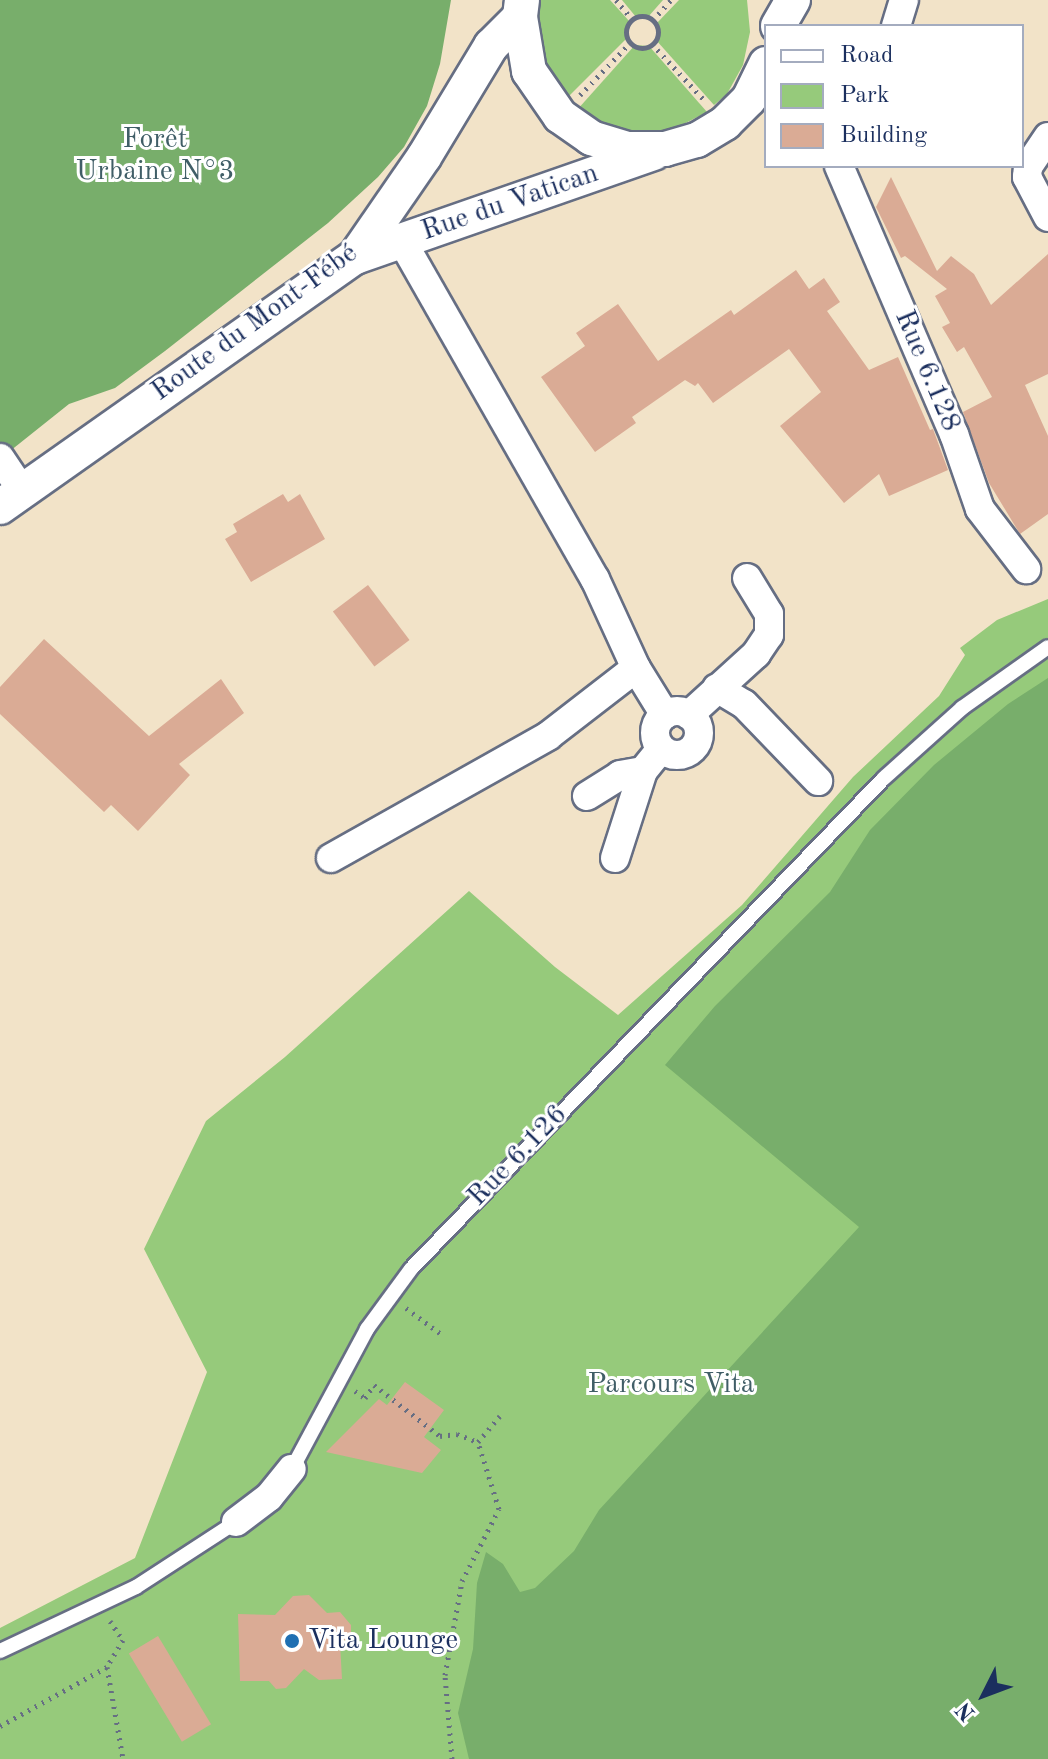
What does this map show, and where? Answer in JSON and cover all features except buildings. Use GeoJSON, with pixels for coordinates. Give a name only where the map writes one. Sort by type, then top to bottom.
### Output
{"type":"FeatureCollection","features":[{"type":"Feature","properties":{"kind":"street"},"geometry":{"type":"LineString","coordinates":[[770,0],[772,24]]}},
{"type":"Feature","properties":{"kind":"street"},"geometry":{"type":"LineString","coordinates":[[779,24],[793,0]]}},
{"type":"Feature","properties":{"kind":"street"},"geometry":{"type":"LineString","coordinates":[[897,24],[904,0]]}},
{"type":"Feature","properties":{"kind":"street"},"geometry":{"type":"LineString","coordinates":[[521,8],[529,71],[560,116],[591,138],[627,149],[665,149]]}},
{"type":"Feature","properties":{"kind":"street","name":"Route du Mont-Fébé"},"geometry":{"type":"LineString","coordinates":[[11,499],[355,257],[424,157],[483,57],[521,8]]}},
{"type":"Feature","properties":{"kind":"street","name":"Rue du Vatican"},"geometry":{"type":"LineString","coordinates":[[355,257],[697,140],[725,123],[749,99],[764,68]]}},
{"type":"Feature","properties":{"kind":"street"},"geometry":{"type":"LineString","coordinates":[[1048,137],[1028,167],[1027,177],[1048,217]]}},
{"type":"Feature","properties":{"kind":"street","name":"Rue 6.128"},"geometry":{"type":"LineString","coordinates":[[840,168],[954,434],[980,509],[1026,569]]}},
{"type":"Feature","properties":{"kind":"street"},"geometry":{"type":"LineString","coordinates":[[402,241],[595,579],[636,668],[677,715],[699,734],[693,749],[677,756],[661,749],[655,733],[677,715],[717,688],[756,654],[769,635],[769,614],[747,578]]}},
{"type":"Feature","properties":{"kind":"street"},"geometry":{"type":"LineString","coordinates":[[0,458],[11,499]]}},
{"type":"Feature","properties":{"kind":"street"},"geometry":{"type":"LineString","coordinates":[[331,858],[548,736],[636,668]]}},
{"type":"Feature","properties":{"kind":"street"},"geometry":{"type":"LineString","coordinates":[[717,688],[744,704],[818,781]]}},
{"type":"Feature","properties":{"kind":"street"},"geometry":{"type":"LineString","coordinates":[[615,858],[643,771],[661,749]]}},
{"type":"Feature","properties":{"kind":"street"},"geometry":{"type":"LineString","coordinates":[[587,796],[620,775],[643,771]]}},
{"type":"Feature","properties":{"kind":"street","name":"Rue 6.126"},"geometry":{"type":"LineString","coordinates":[[236,1522],[269,1497],[292,1469]]}},
{"type":"Feature","properties":{"kind":"lane","name":"Rue 6.126"},"geometry":{"type":"LineString","coordinates":[[292,1469],[367,1329],[411,1269],[884,778],[962,708],[1048,647]]}},
{"type":"Feature","properties":{"kind":"lane","name":"Rue 6.126"},"geometry":{"type":"LineString","coordinates":[[0,1651],[136,1587],[236,1522]]}},
{"type":"Feature","properties":{"kind":"path"},"geometry":{"type":"LineString","coordinates":[[616,0],[632,19]]}},
{"type":"Feature","properties":{"kind":"path"},"geometry":{"type":"LineString","coordinates":[[653,20],[671,0]]}},
{"type":"Feature","properties":{"kind":"path"},"geometry":{"type":"LineString","coordinates":[[643,16],[653,20],[658,33],[652,44],[641,47],[631,42],[627,31],[632,19],[643,16]]}},
{"type":"Feature","properties":{"kind":"path"},"geometry":{"type":"LineString","coordinates":[[560,116],[631,42]]}},
{"type":"Feature","properties":{"kind":"path"},"geometry":{"type":"LineString","coordinates":[[652,44],[725,123]]}},
{"type":"Feature","properties":{"kind":"path"},"geometry":{"type":"LineString","coordinates":[[391,1297],[441,1334]]}},
{"type":"Feature","properties":{"kind":"path"},"geometry":{"type":"LineString","coordinates":[[340,1380],[365,1398],[374,1385],[440,1436],[457,1434],[478,1442]]}},
{"type":"Feature","properties":{"kind":"path"},"geometry":{"type":"LineString","coordinates":[[478,1442],[500,1416]]}},
{"type":"Feature","properties":{"kind":"path"},"geometry":{"type":"LineString","coordinates":[[452,1759],[445,1675],[462,1581],[499,1509],[478,1442]]}},
{"type":"Feature","properties":{"kind":"path"},"geometry":{"type":"LineString","coordinates":[[0,1726],[107,1667],[123,1640]]}},
{"type":"Feature","properties":{"kind":"path"},"geometry":{"type":"LineString","coordinates":[[107,1667],[123,1759]]}},
{"type":"Feature","properties":{"kind":"green space","name":"Forêt Urbaine N°3"},"geometry":{"type":"Polygon","coordinates":[[[0,0],[451,0],[440,64],[427,106],[404,147],[378,177],[328,223],[165,351],[115,388],[69,404],[0,459],[0,0]]]}},
{"type":"Feature","properties":{"kind":"green space"},"geometry":{"type":"Polygon","coordinates":[[[541,0],[610,0],[630,22],[628,37],[566,99],[554,85],[540,55],[536,21],[541,0]]]}},
{"type":"Feature","properties":{"kind":"green space"},"geometry":{"type":"Polygon","coordinates":[[[622,0],[663,0],[648,17],[636,17],[622,0]]]}},
{"type":"Feature","properties":{"kind":"green space"},"geometry":{"type":"Polygon","coordinates":[[[679,0],[747,0],[750,32],[743,65],[727,94],[714,105],[656,40],[656,24],[679,0]]]}},
{"type":"Feature","properties":{"kind":"green space"},"geometry":{"type":"Polygon","coordinates":[[[635,45],[649,46],[707,112],[672,130],[639,134],[606,127],[577,110],[635,45]]]}},
{"type":"Feature","properties":{"kind":"green space","name":"Parcours Vita"},"geometry":{"type":"Polygon","coordinates":[[[1048,599],[1048,1759],[0,1759],[0,1628],[135,1558],[207,1372],[144,1249],[206,1121],[285,1057],[469,891],[555,967],[618,1015],[742,905],[853,777],[939,696],[965,655],[960,648],[997,620],[1048,599]]]}},
{"type":"Feature","properties":{"kind":"green space"},"geometry":{"type":"Polygon","coordinates":[[[1048,678],[1048,1759],[469,1759],[458,1713],[473,1649],[477,1583],[486,1552],[503,1564],[520,1592],[535,1588],[574,1551],[599,1510],[859,1227],[665,1065],[715,1006],[830,892],[870,830],[934,765],[1008,704],[1048,678]]]}},
{"type":"Feature","properties":{"kind":"place","name":"Vita Lounge"},"geometry":{"type":"Point","coordinates":[292,1641]}}]}
